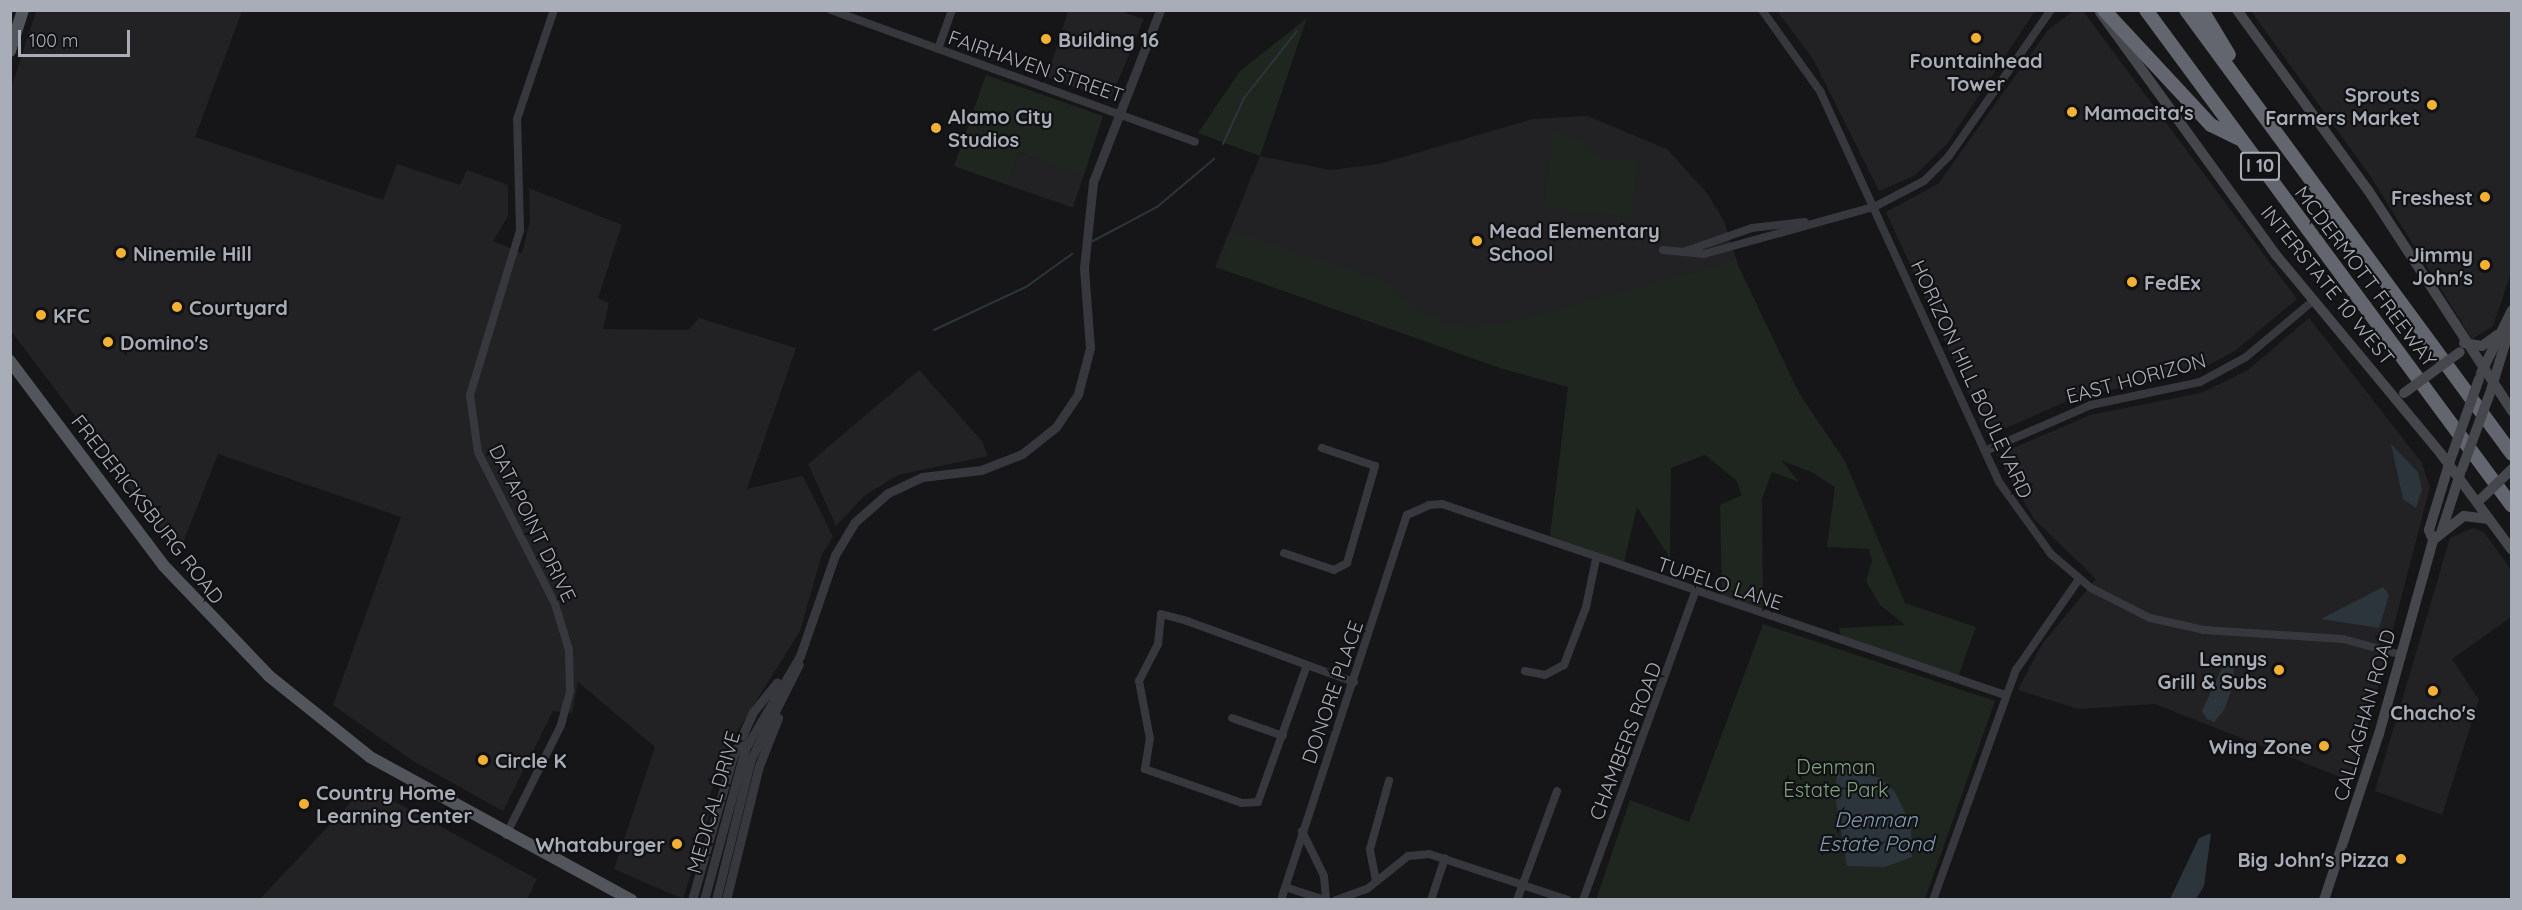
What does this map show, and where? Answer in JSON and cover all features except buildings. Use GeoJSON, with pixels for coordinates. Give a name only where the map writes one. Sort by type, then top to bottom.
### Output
{"type":"FeatureCollection","features":[{"type":"Feature","properties":{"kind":"highway"},"geometry":{"type":"LineString","coordinates":[[2104,10],[2211,125],[2241,140]]}},
{"type":"Feature","properties":{"kind":"highway","name":"MCDERMOTT FREEWAY"},"geometry":{"type":"LineString","coordinates":[[2146,10],[2511,506]]}},
{"type":"Feature","properties":{"kind":"highway","name":"MCDERMOTT FREEWAY"},"geometry":{"type":"LineString","coordinates":[[2186,10],[2511,454]]}},
{"type":"Feature","properties":{"kind":"highway"},"geometry":{"type":"LineString","coordinates":[[2202,10],[2277,134]]}},
{"type":"Feature","properties":{"kind":"main road"},"geometry":{"type":"LineString","coordinates":[[10,51],[23,10]]}},
{"type":"Feature","properties":{"kind":"main road","name":"INTERSTATE 10 WEST"},"geometry":{"type":"LineString","coordinates":[[2098,10],[2314,300],[2460,474],[2511,550]]}},
{"type":"Feature","properties":{"kind":"main road"},"geometry":{"type":"LineString","coordinates":[[2240,12],[2368,190],[2461,344],[2491,389],[2511,411]]}},
{"type":"Feature","properties":{"kind":"main road","name":"CALLAGHAN ROAD"},"geometry":{"type":"LineString","coordinates":[[2437,536],[2429,530],[2450,462],[2481,374],[2497,335],[2511,310]]}},
{"type":"Feature","properties":{"kind":"main road","name":"CALLAGHAN ROAD"},"geometry":{"type":"LineString","coordinates":[[2324,900],[2402,655],[2437,536],[2491,389],[2511,321]]}},
{"type":"Feature","properties":{"kind":"main road"},"geometry":{"type":"LineString","coordinates":[[2388,388],[2404,393],[2461,344],[2482,346],[2497,335]]}},
{"type":"Feature","properties":{"kind":"main road","name":"FREDERICKSBURG ROAD"},"geometry":{"type":"LineString","coordinates":[[10,362],[164,566],[230,640],[370,757],[506,835],[631,900]]}},
{"type":"Feature","properties":{"kind":"main road"},"geometry":{"type":"LineString","coordinates":[[2437,536],[2464,516],[2486,515],[2482,498],[2511,469]]}},
{"type":"Feature","properties":{"kind":"street","name":"DATAPOINT DRIVE"},"geometry":{"type":"LineString","coordinates":[[506,835],[564,718],[569,650],[558,611],[478,452],[470,395],[520,230],[517,120],[554,10]]}},
{"type":"Feature","properties":{"kind":"street","name":"FAIRHAVEN STREET"},"geometry":{"type":"LineString","coordinates":[[831,10],[1195,142]]}},
{"type":"Feature","properties":{"kind":"street"},"geometry":{"type":"LineString","coordinates":[[938,49],[952,10]]}},
{"type":"Feature","properties":{"kind":"street","name":"MEDICAL DRIVE"},"geometry":{"type":"LineString","coordinates":[[716,900],[751,759],[794,679],[835,555],[865,511],[922,477],[981,470],[1022,454],[1056,427],[1078,394],[1092,329],[1084,268],[1089,209],[1117,113],[1160,10]]}},
{"type":"Feature","properties":{"kind":"street","name":"HORIZON HILL BOULEVARD"},"geometry":{"type":"LineString","coordinates":[[1762,10],[1815,82],[1984,451],[2019,516],[2079,579],[2125,608],[2176,625],[2343,639],[2402,655]]}},
{"type":"Feature","properties":{"kind":"street"},"geometry":{"type":"LineString","coordinates":[[1682,252],[1725,236],[1874,207],[1933,173],[2051,10]]}},
{"type":"Feature","properties":{"kind":"street"},"geometry":{"type":"LineString","coordinates":[[1664,250],[1682,252],[1728,247],[1805,222]]}},
{"type":"Feature","properties":{"kind":"street"},"geometry":{"type":"LineString","coordinates":[[1725,236],[1728,247]]}},
{"type":"Feature","properties":{"kind":"street","name":"EAST HORIZON"},"geometry":{"type":"LineString","coordinates":[[1984,451],[2091,405],[2200,382],[2246,357],[2314,300]]}},
{"type":"Feature","properties":{"kind":"street"},"geometry":{"type":"LineString","coordinates":[[1284,553],[1334,570],[1347,563],[1375,466],[1322,448]]}},
{"type":"Feature","properties":{"kind":"street","name":"TUPELO LANE"},"geometry":{"type":"LineString","coordinates":[[1425,506],[1442,504],[1596,559],[2005,695]]}},
{"type":"Feature","properties":{"kind":"street","name":"DONORE PLACE"},"geometry":{"type":"LineString","coordinates":[[1281,900],[1407,515],[1425,506]]}},
{"type":"Feature","properties":{"kind":"street"},"geometry":{"type":"LineString","coordinates":[[1525,671],[1545,675],[1564,665],[1586,607],[1596,559]]}},
{"type":"Feature","properties":{"kind":"street"},"geometry":{"type":"LineString","coordinates":[[1933,900],[2005,695],[2026,651],[2079,579]]}},
{"type":"Feature","properties":{"kind":"street","name":"CHAMBERS ROAD"},"geometry":{"type":"LineString","coordinates":[[1583,900],[1695,592]]}},
{"type":"Feature","properties":{"kind":"street"},"geometry":{"type":"LineString","coordinates":[[1307,665],[1261,799],[1251,805],[1145,769],[1150,743],[1139,686],[1142,669],[1158,644],[1161,614],[1307,665],[1354,682]]}},
{"type":"Feature","properties":{"kind":"street"},"geometry":{"type":"LineString","coordinates":[[692,900],[738,743],[762,699],[800,656]]}},
{"type":"Feature","properties":{"kind":"street","name":"MEDICAL DRIVE"},"geometry":{"type":"LineString","coordinates":[[704,900],[745,749],[800,656]]}},
{"type":"Feature","properties":{"kind":"street"},"geometry":{"type":"LineString","coordinates":[[726,900],[759,766],[794,679]]}},
{"type":"Feature","properties":{"kind":"street"},"geometry":{"type":"LineString","coordinates":[[1232,718],[1283,736]]}},
{"type":"Feature","properties":{"kind":"street"},"geometry":{"type":"LineString","coordinates":[[1376,881],[1370,849],[1389,782]]}},
{"type":"Feature","properties":{"kind":"street"},"geometry":{"type":"LineString","coordinates":[[1517,900],[1557,791]]}},
{"type":"Feature","properties":{"kind":"street"},"geometry":{"type":"LineString","coordinates":[[1285,887],[1326,900],[1324,876],[1302,831]]}},
{"type":"Feature","properties":{"kind":"street"},"geometry":{"type":"LineString","coordinates":[[1336,900],[1376,881],[1414,854],[1445,858],[1568,900]]}},
{"type":"Feature","properties":{"kind":"street"},"geometry":{"type":"LineString","coordinates":[[1431,900],[1445,858]]}},
{"type":"Feature","properties":{"kind":"shaded area"},"geometry":{"type":"Polygon","coordinates":[[[36,11],[242,11],[195,137],[383,200],[397,164],[460,185],[467,170],[508,185],[508,216],[493,241],[522,253],[530,221],[529,188],[622,225],[598,298],[609,303],[603,329],[688,330],[699,318],[796,348],[747,489],[803,476],[833,537],[822,554],[800,631],[730,743],[706,805],[710,813],[683,899],[614,869],[655,747],[578,682],[572,713],[553,711],[503,811],[413,761],[333,705],[401,517],[218,454],[179,553],[11,331],[10,92],[36,11]]]}},
{"type":"Feature","properties":{"kind":"shaded area"},"geometry":{"type":"Polygon","coordinates":[[[1068,11],[1119,11],[1144,19],[1110,100],[1047,77],[1068,11]]]}},
{"type":"Feature","properties":{"kind":"shaded area"},"geometry":{"type":"Polygon","coordinates":[[[1777,11],[2035,11],[1947,144],[1914,176],[1879,191],[1813,59],[1777,11]]]}},
{"type":"Feature","properties":{"kind":"shaded area"},"geometry":{"type":"Polygon","coordinates":[[[2073,11],[2083,11],[2297,299],[2235,351],[2201,369],[2072,399],[1988,436],[1886,212],[1938,184],[2048,30],[2073,11]]]}},
{"type":"Feature","properties":{"kind":"shaded area"},"geometry":{"type":"Polygon","coordinates":[[[2251,11],[2511,11],[2511,273],[2493,326],[2472,339],[2371,177],[2251,11]]]}},
{"type":"Feature","properties":{"kind":"shaded area","name":"Mead Elementary School"},"geometry":{"type":"Polygon","coordinates":[[[1587,116],[1667,149],[1707,193],[1724,221],[1739,268],[1460,350],[1215,267],[1260,156],[1330,170],[1379,164],[1533,119],[1587,116]]]}},
{"type":"Feature","properties":{"kind":"shaded area"},"geometry":{"type":"Polygon","coordinates":[[[1019,152],[1084,174],[1073,208],[1008,185],[1019,152]]]}},
{"type":"Feature","properties":{"kind":"shaded area"},"geometry":{"type":"Polygon","coordinates":[[[2309,318],[2422,463],[2430,487],[2353,782],[2155,704],[2078,709],[2018,690],[2042,644],[2096,579],[2034,519],[1997,455],[2090,415],[2201,393],[2248,370],[2309,318]]]}},
{"type":"Feature","properties":{"kind":"shaded area"},"geometry":{"type":"Polygon","coordinates":[[[919,370],[982,441],[988,456],[898,475],[864,496],[836,526],[808,464],[919,370]]]}},
{"type":"Feature","properties":{"kind":"shaded area"},"geometry":{"type":"Polygon","coordinates":[[[2473,528],[2484,532],[2511,570],[2511,617],[2452,659],[2479,700],[2442,815],[2375,791],[2450,538],[2473,528]]]}},
{"type":"Feature","properties":{"kind":"shaded area"},"geometry":{"type":"Polygon","coordinates":[[[366,786],[537,879],[527,899],[260,899],[366,786]]]}},
{"type":"Feature","properties":{"kind":"green space"},"geometry":{"type":"Polygon","coordinates":[[[1307,18],[1260,156],[1198,133],[1240,71],[1307,18]]]}},
{"type":"Feature","properties":{"kind":"green space"},"geometry":{"type":"Polygon","coordinates":[[[986,75],[1103,116],[1084,175],[1019,152],[1008,185],[954,166],[986,75]]]}},
{"type":"Feature","properties":{"kind":"green space"},"geometry":{"type":"Polygon","coordinates":[[[1552,132],[1575,138],[1602,157],[1638,161],[1632,217],[1544,208],[1552,132]]]}},
{"type":"Feature","properties":{"kind":"green space"},"geometry":{"type":"Polygon","coordinates":[[[1234,231],[1382,280],[1419,309],[1447,323],[1471,326],[1502,324],[1736,261],[1799,393],[1845,461],[1905,603],[1976,627],[1958,677],[1841,637],[1839,628],[1905,625],[1880,605],[1866,581],[1872,561],[1869,549],[1827,547],[1835,487],[1811,472],[1781,460],[1799,482],[1772,472],[1762,499],[1763,609],[1722,595],[1720,505],[1742,495],[1736,480],[1705,455],[1671,468],[1670,558],[1637,507],[1624,562],[1550,536],[1568,387],[1500,368],[1219,268],[1234,231]]]}},
{"type":"Feature","properties":{"kind":"green space","name":"Denman Estate Park"},"geometry":{"type":"Polygon","coordinates":[[[1763,624],[1995,701],[1925,899],[1596,900],[1630,800],[1689,822],[1763,624]]]}},
{"type":"Feature","properties":{"kind":"water"},"geometry":{"type":"Polygon","coordinates":[[[2391,444],[2418,472],[2422,489],[2416,508],[2403,499],[2391,444]]]}},
{"type":"Feature","properties":{"kind":"water"},"geometry":{"type":"Polygon","coordinates":[[[2383,587],[2389,595],[2379,628],[2321,619],[2383,587]]]}},
{"type":"Feature","properties":{"kind":"water"},"geometry":{"type":"Polygon","coordinates":[[[2232,660],[2235,681],[2224,710],[2214,722],[2207,719],[2202,711],[2221,670],[2232,660]]]}},
{"type":"Feature","properties":{"kind":"water","name":"Denman Estate Pond"},"geometry":{"type":"Polygon","coordinates":[[[1844,768],[1880,778],[1895,792],[1911,825],[1912,857],[1885,867],[1847,866],[1835,796],[1837,774],[1844,768]]]}},
{"type":"Feature","properties":{"kind":"water"},"geometry":{"type":"Polygon","coordinates":[[[2211,833],[2204,886],[2196,899],[2170,899],[2199,838],[2211,833]]]}},
{"type":"Feature","properties":{"kind":"waterway"},"geometry":{"type":"LineString","coordinates":[[1223,144],[1244,98],[1297,31]]}},
{"type":"Feature","properties":{"kind":"waterway"},"geometry":{"type":"LineString","coordinates":[[1093,241],[1157,207],[1214,159]]}},
{"type":"Feature","properties":{"kind":"waterway"},"geometry":{"type":"LineString","coordinates":[[934,330],[1026,287],[1072,254]]}},
{"type":"Feature","properties":{"kind":"place","name":"Fountainhead Tower"},"geometry":{"type":"Point","coordinates":[1976,38]}},
{"type":"Feature","properties":{"kind":"place","name":"Building 16"},"geometry":{"type":"Point","coordinates":[1046,39]}},
{"type":"Feature","properties":{"kind":"place","name":"Sprouts Farmers Market"},"geometry":{"type":"Point","coordinates":[2432,105]}},
{"type":"Feature","properties":{"kind":"place","name":"Mamacita's"},"geometry":{"type":"Point","coordinates":[2072,112]}},
{"type":"Feature","properties":{"kind":"place","name":"Alamo City Studios"},"geometry":{"type":"Point","coordinates":[936,128]}},
{"type":"Feature","properties":{"kind":"place","name":"Freshest"},"geometry":{"type":"Point","coordinates":[2485,197]}},
{"type":"Feature","properties":{"kind":"place","name":"Mead Elementary School"},"geometry":{"type":"Point","coordinates":[1477,241]}},
{"type":"Feature","properties":{"kind":"place","name":"Ninemile Hill"},"geometry":{"type":"Point","coordinates":[121,253]}},
{"type":"Feature","properties":{"kind":"place","name":"Jimmy John's"},"geometry":{"type":"Point","coordinates":[2485,265]}},
{"type":"Feature","properties":{"kind":"place","name":"FedEx"},"geometry":{"type":"Point","coordinates":[2132,282]}},
{"type":"Feature","properties":{"kind":"place","name":"Courtyard"},"geometry":{"type":"Point","coordinates":[177,307]}},
{"type":"Feature","properties":{"kind":"place","name":"KFC"},"geometry":{"type":"Point","coordinates":[41,315]}},
{"type":"Feature","properties":{"kind":"place","name":"Domino's"},"geometry":{"type":"Point","coordinates":[108,342]}},
{"type":"Feature","properties":{"kind":"place","name":"Lennys Grill & Subs"},"geometry":{"type":"Point","coordinates":[2279,670]}},
{"type":"Feature","properties":{"kind":"place","name":"Chacho's"},"geometry":{"type":"Point","coordinates":[2433,691]}},
{"type":"Feature","properties":{"kind":"place","name":"Wing Zone"},"geometry":{"type":"Point","coordinates":[2324,746]}},
{"type":"Feature","properties":{"kind":"place","name":"Circle K"},"geometry":{"type":"Point","coordinates":[483,760]}},
{"type":"Feature","properties":{"kind":"place","name":"Country Home Learning Center"},"geometry":{"type":"Point","coordinates":[304,804]}},
{"type":"Feature","properties":{"kind":"place","name":"Whataburger"},"geometry":{"type":"Point","coordinates":[677,844]}},
{"type":"Feature","properties":{"kind":"place","name":"Big John's Pizza"},"geometry":{"type":"Point","coordinates":[2401,859]}}]}
